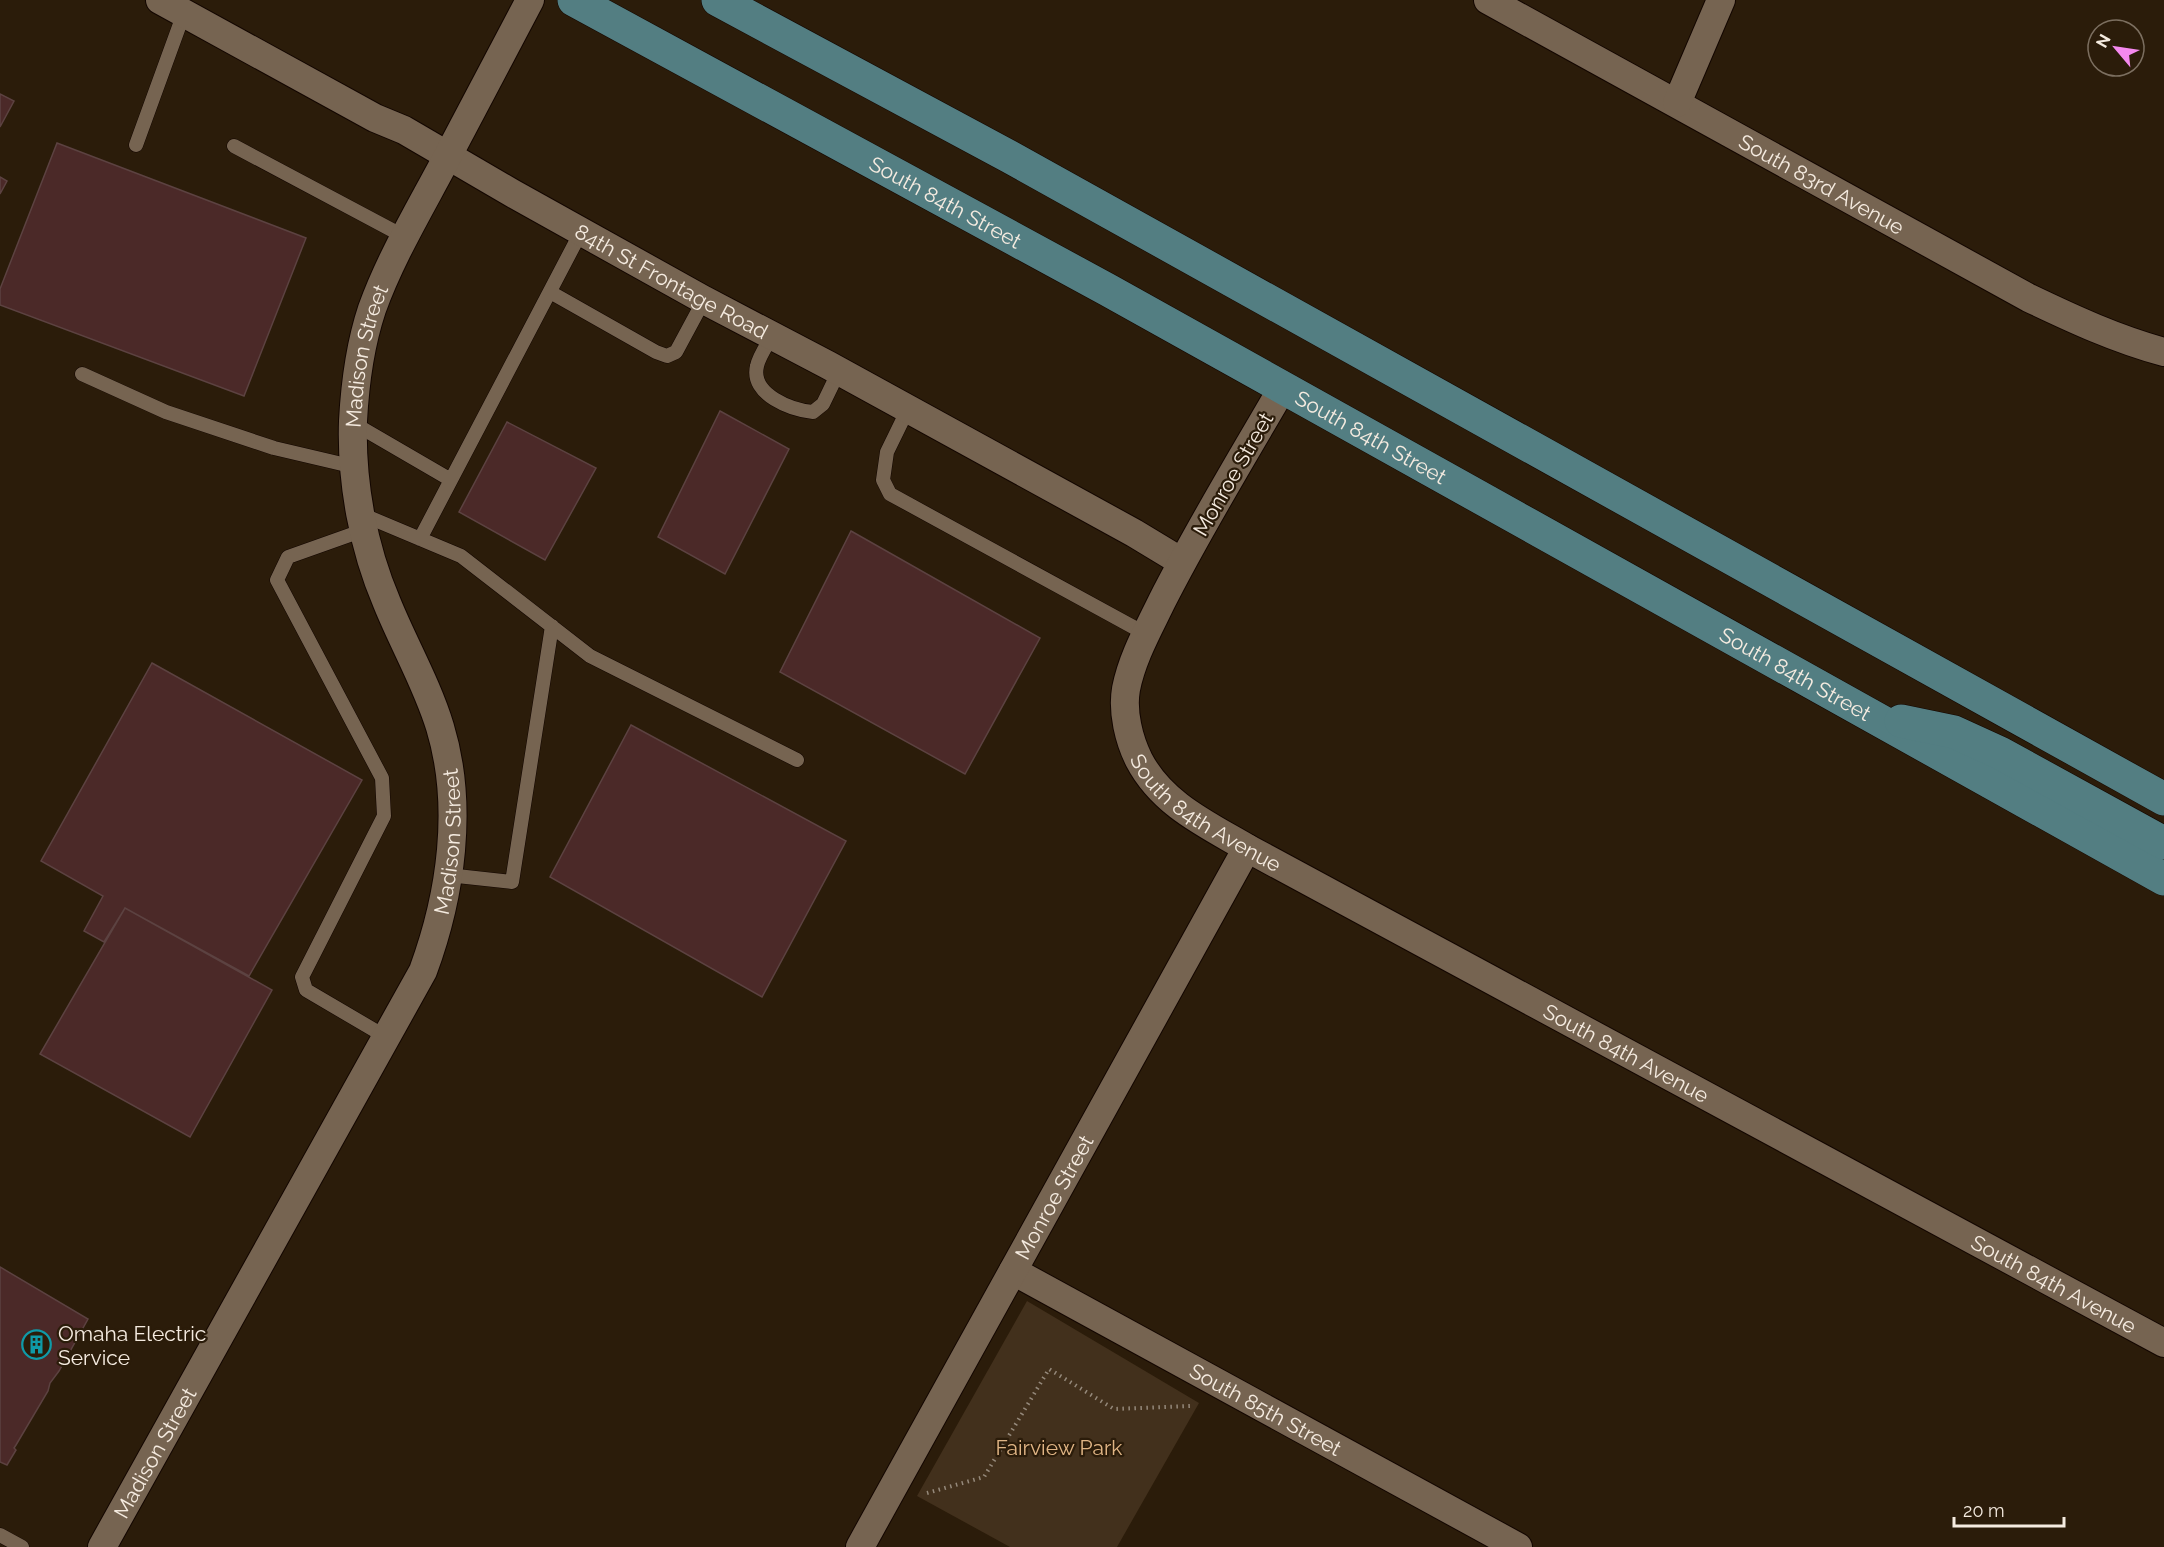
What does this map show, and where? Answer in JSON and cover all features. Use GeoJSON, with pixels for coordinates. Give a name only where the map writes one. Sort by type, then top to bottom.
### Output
{"type":"FeatureCollection","features":[{"type":"Feature","properties":{"kind":"main road","name":"South 84th Street"},"geometry":{"type":"LineString","coordinates":[[574,0],[1283,387],[2164,879]]}},
{"type":"Feature","properties":{"kind":"main road"},"geometry":{"type":"LineString","coordinates":[[718,0],[1020,162],[2164,799]]}},
{"type":"Feature","properties":{"kind":"main road"},"geometry":{"type":"LineString","coordinates":[[1870,714],[1954,732],[2000,753],[2164,843]]}},
{"type":"Feature","properties":{"kind":"street","name":"Madison Street"},"geometry":{"type":"LineString","coordinates":[[102,1547],[387,1037],[423,971],[435,937],[445,896],[451,849],[452,805],[448,765],[441,729],[431,701],[386,602],[369,552],[362,522],[355,467],[353,423],[357,370],[372,309],[405,237],[530,0]]}},
{"type":"Feature","properties":{"kind":"street","name":"South 83rd Avenue"},"geometry":{"type":"LineString","coordinates":[[1488,0],[2029,298],[2080,323],[2137,345],[2164,352]]}},
{"type":"Feature","properties":{"kind":"street"},"geometry":{"type":"LineString","coordinates":[[1677,104],[1721,0]]}},
{"type":"Feature","properties":{"kind":"street","name":"84th St Frontage Road"},"geometry":{"type":"LineString","coordinates":[[172,7],[375,118],[405,130],[581,232],[839,371],[1134,533],[1182,562]]}},
{"type":"Feature","properties":{"kind":"street","name":"Monroe Street"},"geometry":{"type":"LineString","coordinates":[[1146,634],[1182,562],[1283,387]]}},
{"type":"Feature","properties":{"kind":"street","name":"South 84th Avenue"},"geometry":{"type":"LineString","coordinates":[[1146,634],[1132,663],[1127,683],[1126,723],[1139,759],[1155,783],[1186,812],[1247,848],[2164,1343]]}},
{"type":"Feature","properties":{"kind":"street","name":"Monroe Street"},"geometry":{"type":"LineString","coordinates":[[860,1547],[1247,848]]}},
{"type":"Feature","properties":{"kind":"street","name":"South 85th Street"},"geometry":{"type":"LineString","coordinates":[[1013,1271],[1518,1547]]}},
{"type":"Feature","properties":{"kind":"lane"},"geometry":{"type":"LineString","coordinates":[[136,145],[172,7]]}},
{"type":"Feature","properties":{"kind":"lane"},"geometry":{"type":"LineString","coordinates":[[234,146],[405,237]]}},
{"type":"Feature","properties":{"kind":"lane"},"geometry":{"type":"LineString","coordinates":[[420,539],[581,232]]}},
{"type":"Feature","properties":{"kind":"lane"},"geometry":{"type":"LineString","coordinates":[[550,292],[667,356],[676,352],[704,300]]}},
{"type":"Feature","properties":{"kind":"lane"},"geometry":{"type":"LineString","coordinates":[[772,336],[757,367],[757,380],[762,391],[796,410],[813,412],[823,404],[839,371]]}},
{"type":"Feature","properties":{"kind":"lane"},"geometry":{"type":"LineString","coordinates":[[82,374],[166,412],[274,448],[355,467]]}},
{"type":"Feature","properties":{"kind":"lane"},"geometry":{"type":"LineString","coordinates":[[908,409],[887,452],[883,480],[890,494],[1146,634]]}},
{"type":"Feature","properties":{"kind":"lane"},"geometry":{"type":"LineString","coordinates":[[353,423],[451,480]]}},
{"type":"Feature","properties":{"kind":"lane"},"geometry":{"type":"LineString","coordinates":[[387,1037],[306,990],[302,977],[384,816],[382,778],[277,580],[288,557],[362,522],[420,539],[461,556],[590,656],[796,760]]}},
{"type":"Feature","properties":{"kind":"lane"},"geometry":{"type":"LineString","coordinates":[[448,875],[512,882],[552,626]]}},
{"type":"Feature","properties":{"kind":"lane"},"geometry":{"type":"LineString","coordinates":[[0,1534],[22,1547]]}},
{"type":"Feature","properties":{"kind":"path"},"geometry":{"type":"LineString","coordinates":[[921,1494],[984,1477],[1049,1369],[1114,1409],[1199,1406]]}},
{"type":"Feature","properties":{"kind":"green space","name":"Fairview Park"},"geometry":{"type":"Polygon","coordinates":[[[1027,1301],[1199,1403],[1117,1547],[1010,1547],[917,1496],[1027,1301]]]}},
{"type":"Feature","properties":{"kind":"building"},"geometry":{"type":"Polygon","coordinates":[[[0,94],[14,101],[0,127],[0,94]]]}},
{"type":"Feature","properties":{"kind":"building"},"geometry":{"type":"Polygon","coordinates":[[[57,143],[306,238],[244,396],[0,305],[0,289],[57,143]]]}},
{"type":"Feature","properties":{"kind":"building"},"geometry":{"type":"Polygon","coordinates":[[[0,177],[7,181],[0,194],[0,177]]]}},
{"type":"Feature","properties":{"kind":"building"},"geometry":{"type":"Polygon","coordinates":[[[720,411],[789,449],[725,574],[658,537],[720,411]]]}},
{"type":"Feature","properties":{"kind":"building"},"geometry":{"type":"Polygon","coordinates":[[[507,422],[596,468],[545,560],[459,512],[507,422]]]}},
{"type":"Feature","properties":{"kind":"building"},"geometry":{"type":"Polygon","coordinates":[[[851,531],[1040,638],[965,774],[780,672],[851,531]]]}},
{"type":"Feature","properties":{"kind":"building"},"geometry":{"type":"Polygon","coordinates":[[[152,663],[362,780],[249,976],[125,908],[104,942],[84,931],[103,896],[41,861],[152,663]]]}},
{"type":"Feature","properties":{"kind":"building"},"geometry":{"type":"Polygon","coordinates":[[[631,725],[846,841],[762,997],[550,877],[631,725]]]}},
{"type":"Feature","properties":{"kind":"building"},"geometry":{"type":"Polygon","coordinates":[[[125,908],[272,990],[190,1137],[40,1054],[125,908]]]}},
{"type":"Feature","properties":{"kind":"building","name":"Omaha Electric Service"},"geometry":{"type":"Polygon","coordinates":[[[0,1267],[88,1319],[50,1383],[48,1391],[14,1448],[16,1450],[7,1465],[0,1462],[0,1267]]]}},
{"type":"Feature","properties":{"kind":"place","name":"Omaha Electric Service"},"geometry":{"type":"Point","coordinates":[37,1345]}}]}
